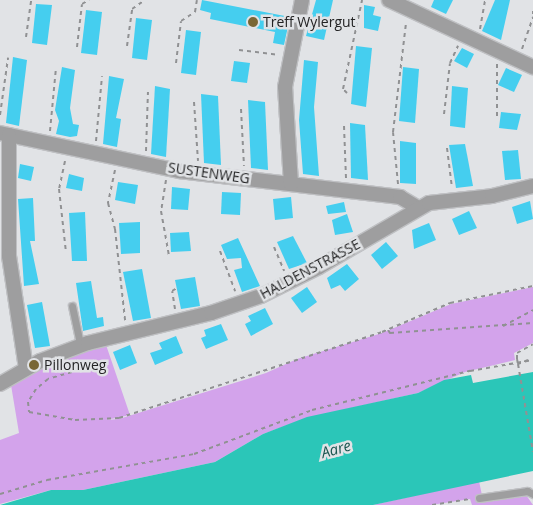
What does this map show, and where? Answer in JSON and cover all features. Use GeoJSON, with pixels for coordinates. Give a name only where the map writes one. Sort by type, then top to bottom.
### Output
{"type":"FeatureCollection","features":[{"type":"Feature","properties":{"kind":"street"},"geometry":{"type":"LineString","coordinates":[[291,184],[285,87],[301,0]]}},
{"type":"Feature","properties":{"kind":"street"},"geometry":{"type":"LineString","coordinates":[[389,0],[533,67]]}},
{"type":"Feature","properties":{"kind":"street"},"geometry":{"type":"LineString","coordinates":[[4,134],[5,273],[26,369]]}},
{"type":"Feature","properties":{"kind":"street","name":"SUSTENWEG"},"geometry":{"type":"LineString","coordinates":[[4,134],[198,173],[400,197],[418,208]]}},
{"type":"Feature","properties":{"kind":"street","name":"HALDENSTRASSE"},"geometry":{"type":"LineString","coordinates":[[0,384],[26,369],[80,345],[211,313],[289,282],[418,208],[437,201],[470,198],[533,186]]}},
{"type":"Feature","properties":{"kind":"lane"},"geometry":{"type":"LineString","coordinates":[[72,306],[80,345]]}},
{"type":"Feature","properties":{"kind":"lane"},"geometry":{"type":"LineString","coordinates":[[479,498],[527,491],[533,494]]}},
{"type":"Feature","properties":{"kind":"path"},"geometry":{"type":"LineString","coordinates":[[26,37],[30,0]]}},
{"type":"Feature","properties":{"kind":"path"},"geometry":{"type":"LineString","coordinates":[[77,47],[82,4],[89,0]]}},
{"type":"Feature","properties":{"kind":"path"},"geometry":{"type":"LineString","coordinates":[[127,46],[132,9],[145,0]]}},
{"type":"Feature","properties":{"kind":"path"},"geometry":{"type":"LineString","coordinates":[[176,63],[181,21],[195,12],[198,0]]}},
{"type":"Feature","properties":{"kind":"path"},"geometry":{"type":"LineString","coordinates":[[348,93],[343,89],[362,0]]}},
{"type":"Feature","properties":{"kind":"path"},"geometry":{"type":"LineString","coordinates":[[478,41],[485,0]]}},
{"type":"Feature","properties":{"kind":"path"},"geometry":{"type":"LineString","coordinates":[[405,186],[395,179],[393,132],[409,9]]}},
{"type":"Feature","properties":{"kind":"path"},"geometry":{"type":"LineString","coordinates":[[518,60],[533,14]]}},
{"type":"Feature","properties":{"kind":"path"},"geometry":{"type":"LineString","coordinates":[[444,114],[450,63],[464,35]]}},
{"type":"Feature","properties":{"kind":"path"},"geometry":{"type":"LineString","coordinates":[[239,50],[290,57]]}},
{"type":"Feature","properties":{"kind":"path"},"geometry":{"type":"LineString","coordinates":[[498,118],[494,82],[500,52]]}},
{"type":"Feature","properties":{"kind":"path"},"geometry":{"type":"LineString","coordinates":[[0,115],[8,58]]}},
{"type":"Feature","properties":{"kind":"path"},"geometry":{"type":"LineString","coordinates":[[49,144],[56,68]]}},
{"type":"Feature","properties":{"kind":"path"},"geometry":{"type":"LineString","coordinates":[[95,153],[102,76]]}},
{"type":"Feature","properties":{"kind":"path"},"geometry":{"type":"LineString","coordinates":[[146,164],[148,92]]}},
{"type":"Feature","properties":{"kind":"path"},"geometry":{"type":"LineString","coordinates":[[194,102],[198,173]]}},
{"type":"Feature","properties":{"kind":"path"},"geometry":{"type":"LineString","coordinates":[[241,108],[245,179]]}},
{"type":"Feature","properties":{"kind":"path"},"geometry":{"type":"LineString","coordinates":[[344,126],[344,190]]}},
{"type":"Feature","properties":{"kind":"path"},"geometry":{"type":"LineString","coordinates":[[66,252],[59,189],[68,148]]}},
{"type":"Feature","properties":{"kind":"path"},"geometry":{"type":"LineString","coordinates":[[447,148],[451,187],[470,193],[470,198]]}},
{"type":"Feature","properties":{"kind":"path"},"geometry":{"type":"LineString","coordinates":[[117,158],[108,203],[115,229],[117,272],[128,333]]}},
{"type":"Feature","properties":{"kind":"path"},"geometry":{"type":"LineString","coordinates":[[168,168],[161,211],[168,256]]}},
{"type":"Feature","properties":{"kind":"path"},"geometry":{"type":"LineString","coordinates":[[274,247],[289,282]]}},
{"type":"Feature","properties":{"kind":"path"},"geometry":{"type":"LineString","coordinates":[[220,251],[234,288]]}},
{"type":"Feature","properties":{"kind":"path"},"geometry":{"type":"LineString","coordinates":[[74,366],[72,372],[40,385],[28,402],[29,412],[74,420],[119,418],[388,330],[472,297],[533,286]]}},
{"type":"Feature","properties":{"kind":"path"},"geometry":{"type":"LineString","coordinates":[[172,294],[177,288]]}},
{"type":"Feature","properties":{"kind":"path"},"geometry":{"type":"LineString","coordinates":[[502,326],[533,310]]}},
{"type":"Feature","properties":{"kind":"path"},"geometry":{"type":"LineString","coordinates":[[388,330],[390,333],[533,323]]}},
{"type":"Feature","properties":{"kind":"path"},"geometry":{"type":"LineString","coordinates":[[533,344],[517,353],[533,452]]}},
{"type":"Feature","properties":{"kind":"path"},"geometry":{"type":"LineString","coordinates":[[519,363],[528,360]]}},
{"type":"Feature","properties":{"kind":"path"},"geometry":{"type":"LineString","coordinates":[[0,494],[47,480],[177,458],[228,444],[312,410],[470,370],[533,360]]}},
{"type":"Feature","properties":{"kind":"path"},"geometry":{"type":"LineString","coordinates":[[62,365],[74,366],[90,362]]}},
{"type":"Feature","properties":{"kind":"path"},"geometry":{"type":"LineString","coordinates":[[432,505],[479,498]]}},
{"type":"Feature","properties":{"kind":"shaded area"},"geometry":{"type":"Polygon","coordinates":[[[533,287],[533,343],[514,353],[515,360],[465,372],[418,393],[307,418],[263,434],[215,462],[83,490],[51,490],[0,504],[0,440],[19,433],[10,379],[104,339],[130,415],[106,420],[119,419],[266,373],[297,359],[382,333],[451,304],[533,287]]]}},
{"type":"Feature","properties":{"kind":"shaded area"},"geometry":{"type":"Polygon","coordinates":[[[479,481],[483,500],[526,495],[533,505],[472,505],[470,499],[431,505],[373,505],[479,481]]]}},
{"type":"Feature","properties":{"kind":"water","name":"Aare"},"geometry":{"type":"Polygon","coordinates":[[[533,372],[533,471],[373,505],[0,505],[51,490],[83,490],[215,462],[263,434],[307,417],[418,393],[444,380],[471,375],[473,383],[533,372]]]}},
{"type":"Feature","properties":{"kind":"building"},"geometry":{"type":"Polygon","coordinates":[[[202,0],[290,17],[284,45],[273,43],[275,32],[210,19],[211,13],[200,10],[202,0]]]}},
{"type":"Feature","properties":{"kind":"building"},"geometry":{"type":"Polygon","coordinates":[[[316,0],[333,0],[324,40],[306,36],[316,0]]]}},
{"type":"Feature","properties":{"kind":"building"},"geometry":{"type":"Polygon","coordinates":[[[434,0],[453,0],[446,14],[431,7],[434,0]]]}},
{"type":"Feature","properties":{"kind":"building"},"geometry":{"type":"Polygon","coordinates":[[[495,0],[510,0],[501,40],[482,31],[495,0]]]}},
{"type":"Feature","properties":{"kind":"building"},"geometry":{"type":"Polygon","coordinates":[[[36,4],[52,5],[47,45],[32,43],[36,4]]]}},
{"type":"Feature","properties":{"kind":"building"},"geometry":{"type":"Polygon","coordinates":[[[364,5],[375,7],[373,15],[381,17],[378,31],[364,28],[364,5]]]}},
{"type":"Feature","properties":{"kind":"building"},"geometry":{"type":"Polygon","coordinates":[[[86,10],[102,12],[97,55],[81,53],[86,10]]]}},
{"type":"Feature","properties":{"kind":"building"},"geometry":{"type":"Polygon","coordinates":[[[136,18],[152,20],[147,60],[132,58],[136,18]]]}},
{"type":"Feature","properties":{"kind":"building"},"geometry":{"type":"Polygon","coordinates":[[[186,30],[201,32],[196,75],[181,73],[186,30]]]}},
{"type":"Feature","properties":{"kind":"building"},"geometry":{"type":"Polygon","coordinates":[[[356,46],[372,48],[366,107],[351,104],[356,46]]]}},
{"type":"Feature","properties":{"kind":"building"},"geometry":{"type":"Polygon","coordinates":[[[462,48],[474,54],[467,68],[454,61],[462,48]]]}},
{"type":"Feature","properties":{"kind":"building"},"geometry":{"type":"Polygon","coordinates":[[[13,57],[27,60],[19,126],[6,123],[13,57]]]}},
{"type":"Feature","properties":{"kind":"building"},"geometry":{"type":"Polygon","coordinates":[[[304,60],[318,62],[314,107],[319,176],[303,174],[299,120],[304,60]]]}},
{"type":"Feature","properties":{"kind":"building"},"geometry":{"type":"Polygon","coordinates":[[[234,61],[250,63],[247,83],[231,81],[234,61]]]}},
{"type":"Feature","properties":{"kind":"building"},"geometry":{"type":"Polygon","coordinates":[[[62,67],[75,70],[70,108],[73,124],[79,125],[77,136],[70,137],[56,134],[59,121],[55,110],[62,67]]]}},
{"type":"Feature","properties":{"kind":"building"},"geometry":{"type":"Polygon","coordinates":[[[403,67],[419,69],[415,123],[399,121],[403,67]]]}},
{"type":"Feature","properties":{"kind":"building"},"geometry":{"type":"Polygon","coordinates":[[[506,68],[522,75],[514,92],[498,85],[506,68]]]}},
{"type":"Feature","properties":{"kind":"building"},"geometry":{"type":"Polygon","coordinates":[[[109,76],[124,79],[116,118],[121,119],[117,147],[103,144],[109,76]]]}},
{"type":"Feature","properties":{"kind":"building"},"geometry":{"type":"Polygon","coordinates":[[[155,86],[170,89],[166,157],[151,154],[155,86]]]}},
{"type":"Feature","properties":{"kind":"building"},"geometry":{"type":"Polygon","coordinates":[[[452,86],[468,88],[465,128],[450,126],[452,86]]]}},
{"type":"Feature","properties":{"kind":"building"},"geometry":{"type":"Polygon","coordinates":[[[201,94],[218,96],[221,165],[204,163],[201,94]]]}},
{"type":"Feature","properties":{"kind":"building"},"geometry":{"type":"Polygon","coordinates":[[[248,100],[265,102],[268,170],[251,168],[248,100]]]}},
{"type":"Feature","properties":{"kind":"building"},"geometry":{"type":"Polygon","coordinates":[[[501,112],[521,114],[517,130],[499,128],[501,112]]]}},
{"type":"Feature","properties":{"kind":"building"},"geometry":{"type":"Polygon","coordinates":[[[350,123],[365,125],[368,180],[351,178],[350,123]]]}},
{"type":"Feature","properties":{"kind":"building"},"geometry":{"type":"Polygon","coordinates":[[[400,141],[416,143],[416,184],[400,183],[400,141]]]}},
{"type":"Feature","properties":{"kind":"building"},"geometry":{"type":"Polygon","coordinates":[[[465,144],[473,186],[456,188],[449,145],[465,144]]]}},
{"type":"Feature","properties":{"kind":"building"},"geometry":{"type":"Polygon","coordinates":[[[518,150],[521,179],[505,180],[502,151],[518,150]]]}},
{"type":"Feature","properties":{"kind":"building"},"geometry":{"type":"Polygon","coordinates":[[[20,164],[34,167],[31,181],[18,178],[20,164]]]}},
{"type":"Feature","properties":{"kind":"building"},"geometry":{"type":"Polygon","coordinates":[[[69,174],[84,178],[82,191],[66,188],[69,174]]]}},
{"type":"Feature","properties":{"kind":"building"},"geometry":{"type":"Polygon","coordinates":[[[118,182],[138,185],[135,204],[115,200],[118,182]]]}},
{"type":"Feature","properties":{"kind":"building"},"geometry":{"type":"Polygon","coordinates":[[[172,187],[190,189],[188,210],[171,209],[172,187]]]}},
{"type":"Feature","properties":{"kind":"building"},"geometry":{"type":"Polygon","coordinates":[[[222,192],[241,193],[240,215],[221,214],[222,192]]]}},
{"type":"Feature","properties":{"kind":"building"},"geometry":{"type":"Polygon","coordinates":[[[291,197],[293,218],[275,220],[273,199],[291,197]]]}},
{"type":"Feature","properties":{"kind":"building"},"geometry":{"type":"Polygon","coordinates":[[[33,198],[35,241],[30,241],[39,284],[24,286],[18,199],[33,198]]]}},
{"type":"Feature","properties":{"kind":"building"},"geometry":{"type":"Polygon","coordinates":[[[530,201],[533,219],[517,224],[512,207],[530,201]]]}},
{"type":"Feature","properties":{"kind":"building"},"geometry":{"type":"Polygon","coordinates":[[[344,202],[346,212],[328,214],[326,206],[344,202]]]}},
{"type":"Feature","properties":{"kind":"building"},"geometry":{"type":"Polygon","coordinates":[[[469,211],[477,228],[459,235],[452,219],[469,211]]]}},
{"type":"Feature","properties":{"kind":"building"},"geometry":{"type":"Polygon","coordinates":[[[85,212],[87,261],[72,261],[69,213],[85,212]]]}},
{"type":"Feature","properties":{"kind":"building"},"geometry":{"type":"Polygon","coordinates":[[[347,214],[353,232],[335,235],[332,220],[347,214]]]}},
{"type":"Feature","properties":{"kind":"building"},"geometry":{"type":"Polygon","coordinates":[[[140,222],[140,253],[121,254],[119,223],[140,222]]]}},
{"type":"Feature","properties":{"kind":"building"},"geometry":{"type":"Polygon","coordinates":[[[429,223],[436,240],[414,249],[412,230],[429,223]]]}},
{"type":"Feature","properties":{"kind":"building"},"geometry":{"type":"Polygon","coordinates":[[[189,232],[191,251],[171,252],[170,233],[189,232]]]}},
{"type":"Feature","properties":{"kind":"building"},"geometry":{"type":"Polygon","coordinates":[[[293,236],[307,263],[289,269],[277,242],[293,236]]]}},
{"type":"Feature","properties":{"kind":"building"},"geometry":{"type":"Polygon","coordinates":[[[238,238],[260,286],[242,292],[234,270],[242,268],[241,258],[227,259],[221,245],[238,238]]]}},
{"type":"Feature","properties":{"kind":"building"},"geometry":{"type":"Polygon","coordinates":[[[386,242],[398,256],[382,269],[371,255],[386,242]]]}},
{"type":"Feature","properties":{"kind":"building"},"geometry":{"type":"Polygon","coordinates":[[[347,264],[359,279],[345,291],[340,285],[331,289],[327,278],[347,264]]]}},
{"type":"Feature","properties":{"kind":"building"},"geometry":{"type":"Polygon","coordinates":[[[142,269],[151,318],[133,321],[123,272],[142,269]]]}},
{"type":"Feature","properties":{"kind":"building"},"geometry":{"type":"Polygon","coordinates":[[[195,277],[200,306],[181,309],[175,280],[195,277]]]}},
{"type":"Feature","properties":{"kind":"building"},"geometry":{"type":"Polygon","coordinates":[[[91,281],[97,318],[103,317],[104,326],[83,331],[76,283],[91,281]]]}},
{"type":"Feature","properties":{"kind":"building"},"geometry":{"type":"Polygon","coordinates":[[[307,287],[317,302],[302,313],[291,298],[307,287]]]}},
{"type":"Feature","properties":{"kind":"building"},"geometry":{"type":"Polygon","coordinates":[[[42,302],[50,346],[35,348],[27,305],[42,302]]]}},
{"type":"Feature","properties":{"kind":"building"},"geometry":{"type":"Polygon","coordinates":[[[265,308],[273,324],[251,336],[245,324],[251,321],[248,316],[265,308]]]}},
{"type":"Feature","properties":{"kind":"building"},"geometry":{"type":"Polygon","coordinates":[[[221,324],[228,340],[206,349],[201,338],[206,336],[204,330],[221,324]]]}},
{"type":"Feature","properties":{"kind":"building"},"geometry":{"type":"Polygon","coordinates":[[[176,336],[183,353],[155,365],[150,353],[162,349],[159,343],[176,336]]]}},
{"type":"Feature","properties":{"kind":"building"},"geometry":{"type":"Polygon","coordinates":[[[130,345],[137,363],[120,370],[113,352],[130,345]]]}},
{"type":"Feature","properties":{"kind":"place","name":"Treff Wylergut"},"geometry":{"type":"Point","coordinates":[253,22]}},
{"type":"Feature","properties":{"kind":"place","name":"Pillonweg"},"geometry":{"type":"Point","coordinates":[34,365]}}]}
